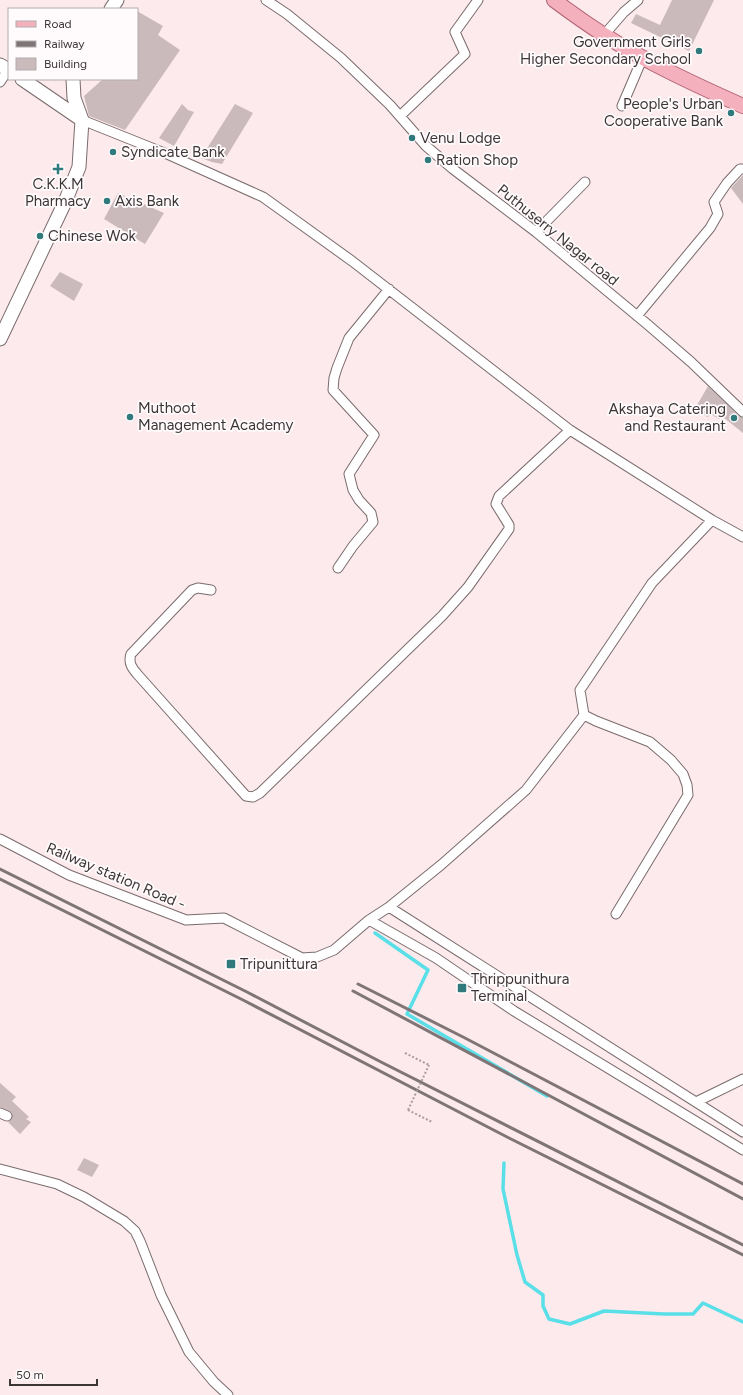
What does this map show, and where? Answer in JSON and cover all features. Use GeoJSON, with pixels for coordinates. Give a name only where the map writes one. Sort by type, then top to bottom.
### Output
{"type":"FeatureCollection","features":[{"type":"Feature","properties":{"kind":"main road"},"geometry":{"type":"LineString","coordinates":[[554,0],[604,35],[643,57],[699,87],[743,106]]}},
{"type":"Feature","properties":{"kind":"main road"},"geometry":{"type":"LineString","coordinates":[[23,80],[82,120]]}},
{"type":"Feature","properties":{"kind":"main road"},"geometry":{"type":"LineString","coordinates":[[0,339],[65,202],[78,167],[82,120],[74,98],[73,80]]}},
{"type":"Feature","properties":{"kind":"street","name":"Puthuserry Nagar road"},"geometry":{"type":"LineString","coordinates":[[266,0],[287,14],[341,58],[390,105],[426,146],[471,183],[536,232],[637,316],[691,362],[743,412]]}},
{"type":"Feature","properties":{"kind":"street"},"geometry":{"type":"LineString","coordinates":[[400,116],[465,54],[455,32],[478,0]]}},
{"type":"Feature","properties":{"kind":"street"},"geometry":{"type":"LineString","coordinates":[[604,35],[624,12],[638,0]]}},
{"type":"Feature","properties":{"kind":"street"},"geometry":{"type":"LineString","coordinates":[[622,106],[643,57]]}},
{"type":"Feature","properties":{"kind":"street"},"geometry":{"type":"LineString","coordinates":[[0,82],[6,69]]}},
{"type":"Feature","properties":{"kind":"street"},"geometry":{"type":"LineString","coordinates":[[82,120],[167,154],[263,197],[352,260],[570,430],[712,520],[743,537]]}},
{"type":"Feature","properties":{"kind":"street"},"geometry":{"type":"LineString","coordinates":[[637,316],[710,228],[718,214],[714,202],[727,183],[740,169],[743,169]]}},
{"type":"Feature","properties":{"kind":"street"},"geometry":{"type":"LineString","coordinates":[[536,232],[585,182]]}},
{"type":"Feature","properties":{"kind":"street"},"geometry":{"type":"LineString","coordinates":[[338,568],[353,546],[373,522],[371,513],[359,500],[353,490],[349,474],[374,435],[333,390],[334,378],[349,338],[389,289]]}},
{"type":"Feature","properties":{"kind":"street"},"geometry":{"type":"LineString","coordinates":[[211,590],[198,588],[192,590],[131,654],[129,660],[138,675],[246,796],[253,797],[260,793],[436,621],[468,587],[509,529],[509,525],[496,504],[499,496],[570,430]]}},
{"type":"Feature","properties":{"kind":"street"},"geometry":{"type":"LineString","coordinates":[[712,520],[652,584],[580,690],[584,715],[526,790],[441,865],[389,907],[369,920],[436,958],[514,1011],[743,1150]]}},
{"type":"Feature","properties":{"kind":"street"},"geometry":{"type":"LineString","coordinates":[[584,715],[650,742],[671,760],[683,774],[687,785],[688,795],[616,914]]}},
{"type":"Feature","properties":{"kind":"street","name":"Railway station Road -"},"geometry":{"type":"LineString","coordinates":[[0,839],[69,875],[186,920],[224,918],[302,958],[317,956],[334,950],[369,920]]}},
{"type":"Feature","properties":{"kind":"street"},"geometry":{"type":"LineString","coordinates":[[389,907],[743,1132]]}},
{"type":"Feature","properties":{"kind":"street"},"geometry":{"type":"LineString","coordinates":[[696,1102],[743,1079]]}},
{"type":"Feature","properties":{"kind":"street"},"geometry":{"type":"LineString","coordinates":[[0,1169],[57,1184],[84,1196],[124,1221],[135,1231],[161,1295],[189,1352],[214,1382],[228,1395]]}},
{"type":"Feature","properties":{"kind":"path"},"geometry":{"type":"LineString","coordinates":[[405,1053],[429,1065],[408,1110],[432,1122]]}},
{"type":"Feature","properties":{"kind":"building"},"geometry":{"type":"Polygon","coordinates":[[[672,0],[714,0],[689,51],[631,23],[636,14],[660,25],[672,0]]]}},
{"type":"Feature","properties":{"kind":"building"},"geometry":{"type":"Polygon","coordinates":[[[138,12],[163,26],[158,35],[180,50],[125,130],[89,116],[84,96],[102,80],[138,80],[138,12]]]}},
{"type":"Feature","properties":{"kind":"building"},"geometry":{"type":"Polygon","coordinates":[[[182,104],[188,110],[194,112],[174,146],[159,138],[182,104]]]}},
{"type":"Feature","properties":{"kind":"building"},"geometry":{"type":"Polygon","coordinates":[[[235,104],[253,113],[222,164],[201,158],[235,104]]]}},
{"type":"Feature","properties":{"kind":"building"},"geometry":{"type":"Polygon","coordinates":[[[743,175],[743,204],[731,188],[743,175]]]}},
{"type":"Feature","properties":{"kind":"building"},"geometry":{"type":"Polygon","coordinates":[[[118,193],[164,213],[145,244],[104,219],[118,193]]]}},
{"type":"Feature","properties":{"kind":"building"},"geometry":{"type":"Polygon","coordinates":[[[60,272],[83,284],[74,301],[50,286],[60,272]]]}},
{"type":"Feature","properties":{"kind":"building","name":"Akshaya Catering and Restaurant"},"geometry":{"type":"Polygon","coordinates":[[[708,386],[739,416],[743,418],[743,433],[723,417],[719,419],[712,415],[707,417],[696,407],[708,386]]]}},
{"type":"Feature","properties":{"kind":"building"},"geometry":{"type":"Polygon","coordinates":[[[0,1083],[16,1097],[12,1101],[29,1117],[26,1119],[31,1122],[20,1134],[8,1122],[12,1119],[12,1113],[0,1107],[0,1083]]]}},
{"type":"Feature","properties":{"kind":"building"},"geometry":{"type":"Polygon","coordinates":[[[84,1158],[99,1165],[92,1177],[77,1170],[84,1158]]]}},
{"type":"Feature","properties":{"kind":"waterway"},"geometry":{"type":"LineString","coordinates":[[375,933],[428,970],[407,1014],[547,1096]]}},
{"type":"Feature","properties":{"kind":"waterway"},"geometry":{"type":"LineString","coordinates":[[504,1163],[503,1189],[517,1255],[525,1282],[543,1295],[543,1306],[549,1319],[570,1324],[604,1311],[693,1314],[703,1303],[743,1322]]}},
{"type":"Feature","properties":{"kind":"railway"},"geometry":{"type":"LineString","coordinates":[[0,869],[247,992],[381,1062],[743,1245]]}},
{"type":"Feature","properties":{"kind":"railway"},"geometry":{"type":"LineString","coordinates":[[0,879],[243,1000],[509,1138],[743,1255]]}},
{"type":"Feature","properties":{"kind":"railway"},"geometry":{"type":"LineString","coordinates":[[358,984],[465,1038],[743,1184]]}},
{"type":"Feature","properties":{"kind":"railway"},"geometry":{"type":"LineString","coordinates":[[353,991],[743,1199]]}},
{"type":"Feature","properties":{"kind":"place","name":"Government Girls Higher Secondary School"},"geometry":{"type":"Point","coordinates":[699,51]}},
{"type":"Feature","properties":{"kind":"place","name":"People's Urban Cooperative Bank"},"geometry":{"type":"Point","coordinates":[731,113]}},
{"type":"Feature","properties":{"kind":"place","name":"Venu Lodge"},"geometry":{"type":"Point","coordinates":[412,138]}},
{"type":"Feature","properties":{"kind":"place","name":"Syndicate Bank"},"geometry":{"type":"Point","coordinates":[113,152]}},
{"type":"Feature","properties":{"kind":"place","name":"Ration Shop"},"geometry":{"type":"Point","coordinates":[428,160]}},
{"type":"Feature","properties":{"kind":"place","name":"C.K.K.M Pharmacy"},"geometry":{"type":"Point","coordinates":[58,169]}},
{"type":"Feature","properties":{"kind":"place","name":"Axis Bank"},"geometry":{"type":"Point","coordinates":[107,201]}},
{"type":"Feature","properties":{"kind":"place","name":"Chinese Wok"},"geometry":{"type":"Point","coordinates":[40,236]}},
{"type":"Feature","properties":{"kind":"place","name":"Muthoot Management Academy"},"geometry":{"type":"Point","coordinates":[130,417]}},
{"type":"Feature","properties":{"kind":"place","name":"Akshaya Catering and Restaurant"},"geometry":{"type":"Point","coordinates":[734,418]}},
{"type":"Feature","properties":{"kind":"place","name":"Tripunittura"},"geometry":{"type":"Point","coordinates":[231,964]}},
{"type":"Feature","properties":{"kind":"place","name":"Thrippunithura Terminal"},"geometry":{"type":"Point","coordinates":[462,988]}}]}
